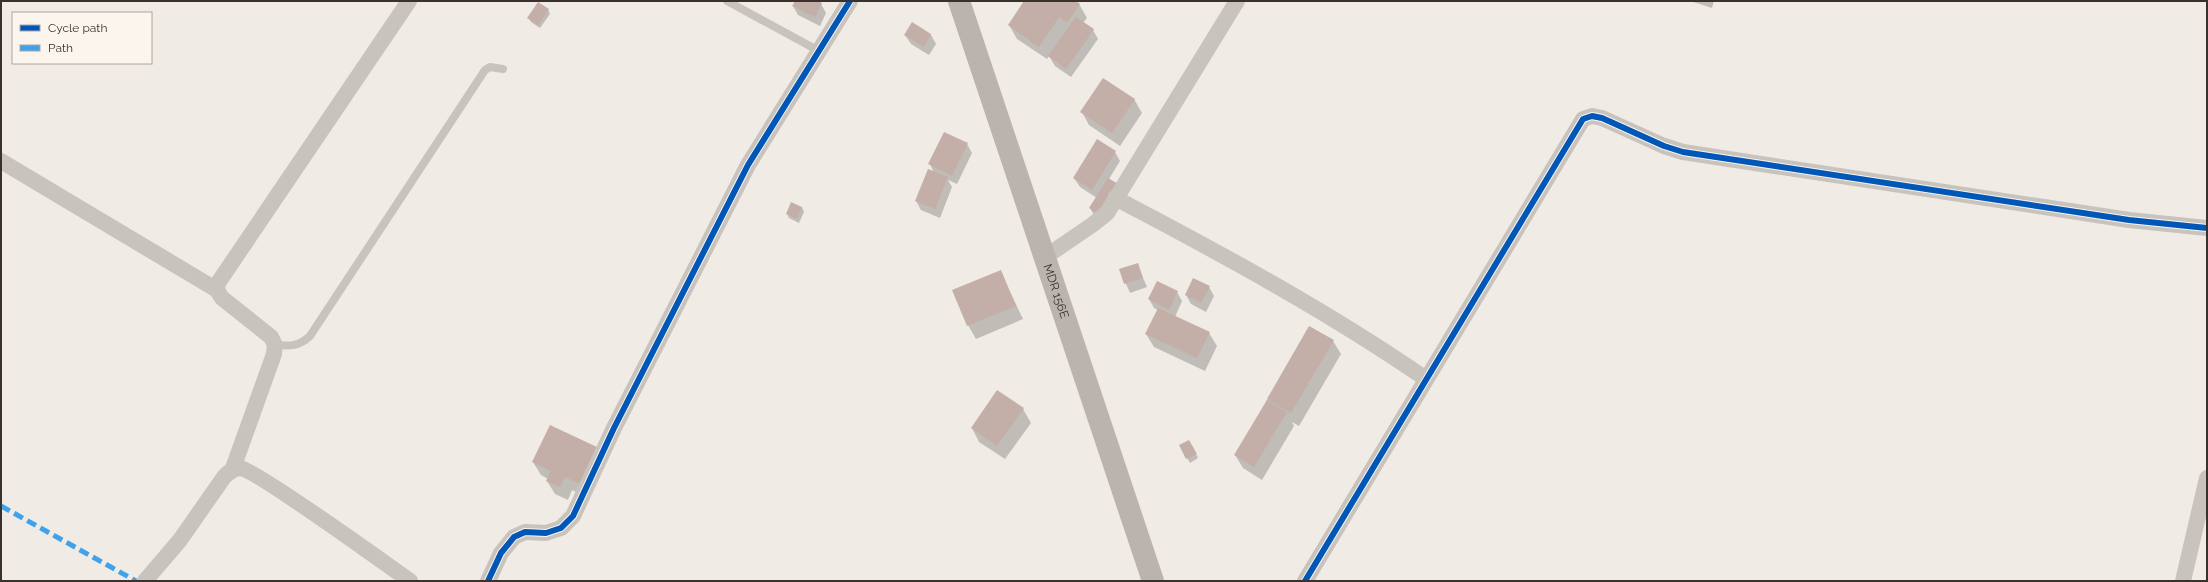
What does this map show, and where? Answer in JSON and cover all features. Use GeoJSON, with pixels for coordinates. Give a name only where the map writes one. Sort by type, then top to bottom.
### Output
{"type":"FeatureCollection","features":[{"type":"Feature","properties":{"kind":"main road","name":"MDR 156E"},"geometry":{"type":"LineString","coordinates":[[959,1],[1153,581]]}},
{"type":"Feature","properties":{"kind":"street"},"geometry":{"type":"LineString","coordinates":[[217,290],[218,283],[222,275],[409,1]]}},
{"type":"Feature","properties":{"kind":"street"},"geometry":{"type":"LineString","coordinates":[[488,581],[501,553],[514,537],[525,532],[546,533],[561,528],[573,516],[614,428],[748,165],[850,1]]}},
{"type":"Feature","properties":{"kind":"street"},"geometry":{"type":"LineString","coordinates":[[1045,257],[1107,213],[1237,1]]}},
{"type":"Feature","properties":{"kind":"street"},"geometry":{"type":"LineString","coordinates":[[1305,581],[1583,119],[1592,116],[1602,118],[1664,146],[1683,152],[2114,218],[2207,228]]}},
{"type":"Feature","properties":{"kind":"street"},"geometry":{"type":"LineString","coordinates":[[1,161],[217,290],[222,298],[271,337],[275,345],[274,354],[232,471]]}},
{"type":"Feature","properties":{"kind":"street"},"geometry":{"type":"LineString","coordinates":[[1115,198],[1246,267],[1390,354],[1426,379]]}},
{"type":"Feature","properties":{"kind":"street"},"geometry":{"type":"LineString","coordinates":[[145,581],[180,540],[224,477],[232,471],[240,468],[248,471],[410,581]]}},
{"type":"Feature","properties":{"kind":"street"},"geometry":{"type":"LineString","coordinates":[[2183,581],[2207,478]]}},
{"type":"Feature","properties":{"kind":"lane"},"geometry":{"type":"LineString","coordinates":[[727,1],[819,51]]}},
{"type":"Feature","properties":{"kind":"lane"},"geometry":{"type":"LineString","coordinates":[[275,345],[293,346],[301,343],[310,336],[485,70],[490,67],[502,69]]}},
{"type":"Feature","properties":{"kind":"building"},"geometry":{"type":"Polygon","coordinates":[[[795,1],[817,1],[822,3],[815,17],[792,6],[795,1]]]}},
{"type":"Feature","properties":{"kind":"building"},"geometry":{"type":"Polygon","coordinates":[[[1024,1],[1076,1],[1080,4],[1067,23],[1059,17],[1039,47],[1008,25],[1024,1]]]}},
{"type":"Feature","properties":{"kind":"building"},"geometry":{"type":"Polygon","coordinates":[[[538,2],[549,9],[538,25],[527,18],[538,2]]]}},
{"type":"Feature","properties":{"kind":"building"},"geometry":{"type":"Polygon","coordinates":[[[1076,17],[1094,29],[1066,69],[1048,56],[1076,17]]]}},
{"type":"Feature","properties":{"kind":"building"},"geometry":{"type":"Polygon","coordinates":[[[912,22],[931,34],[924,47],[904,35],[912,22]]]}},
{"type":"Feature","properties":{"kind":"building"},"geometry":{"type":"Polygon","coordinates":[[[1103,78],[1135,99],[1112,133],[1080,112],[1103,78]]]}},
{"type":"Feature","properties":{"kind":"building"},"geometry":{"type":"Polygon","coordinates":[[[944,132],[968,143],[952,176],[928,164],[944,132]]]}},
{"type":"Feature","properties":{"kind":"building"},"geometry":{"type":"Polygon","coordinates":[[[1097,139],[1116,151],[1092,190],[1073,178],[1097,139]]]}},
{"type":"Feature","properties":{"kind":"building"},"geometry":{"type":"Polygon","coordinates":[[[928,169],[948,177],[935,209],[915,201],[928,169]]]}},
{"type":"Feature","properties":{"kind":"building"},"geometry":{"type":"Polygon","coordinates":[[[1108,178],[1120,185],[1100,215],[1089,208],[1108,178]]]}},
{"type":"Feature","properties":{"kind":"building"},"geometry":{"type":"Polygon","coordinates":[[[791,202],[802,207],[797,219],[786,214],[791,202]]]}},
{"type":"Feature","properties":{"kind":"building"},"geometry":{"type":"Polygon","coordinates":[[[1138,263],[1143,278],[1124,284],[1119,269],[1138,263]]]}},
{"type":"Feature","properties":{"kind":"building"},"geometry":{"type":"Polygon","coordinates":[[[1001,270],[1016,306],[967,326],[952,290],[1001,270]]]}},
{"type":"Feature","properties":{"kind":"building"},"geometry":{"type":"Polygon","coordinates":[[[1193,278],[1210,286],[1201,303],[1185,295],[1193,278]]]}},
{"type":"Feature","properties":{"kind":"building"},"geometry":{"type":"Polygon","coordinates":[[[1157,281],[1178,291],[1169,310],[1148,299],[1157,281]]]}},
{"type":"Feature","properties":{"kind":"building"},"geometry":{"type":"Polygon","coordinates":[[[1158,308],[1210,332],[1197,358],[1145,334],[1158,308]]]}},
{"type":"Feature","properties":{"kind":"building"},"geometry":{"type":"Polygon","coordinates":[[[1309,326],[1334,340],[1291,413],[1267,399],[1309,326]]]}},
{"type":"Feature","properties":{"kind":"building"},"geometry":{"type":"Polygon","coordinates":[[[997,390],[1024,408],[997,446],[971,428],[997,390]]]}},
{"type":"Feature","properties":{"kind":"building"},"geometry":{"type":"Polygon","coordinates":[[[1267,400],[1287,412],[1254,467],[1234,455],[1267,400]]]}},
{"type":"Feature","properties":{"kind":"building"},"geometry":{"type":"Polygon","coordinates":[[[550,425],[599,448],[582,485],[565,477],[560,487],[546,481],[551,471],[532,462],[550,425]]]}},
{"type":"Feature","properties":{"kind":"building"},"geometry":{"type":"Polygon","coordinates":[[[1189,440],[1197,454],[1186,459],[1179,445],[1189,440]]]}},
{"type":"Feature","properties":{"kind":"marked path"},"geometry":{"type":"LineString","coordinates":[[1,506],[136,581]]}},
{"type":"Feature","properties":{"kind":"cycle path"},"geometry":{"type":"LineString","coordinates":[[488,581],[501,553],[514,537],[525,532],[546,533],[561,528],[573,516],[614,428],[748,165],[850,1]]}},
{"type":"Feature","properties":{"kind":"cycle path"},"geometry":{"type":"LineString","coordinates":[[1305,581],[1583,119],[1592,116],[1602,118],[1664,146],[1683,152],[2129,220],[2207,228]]}}]}
